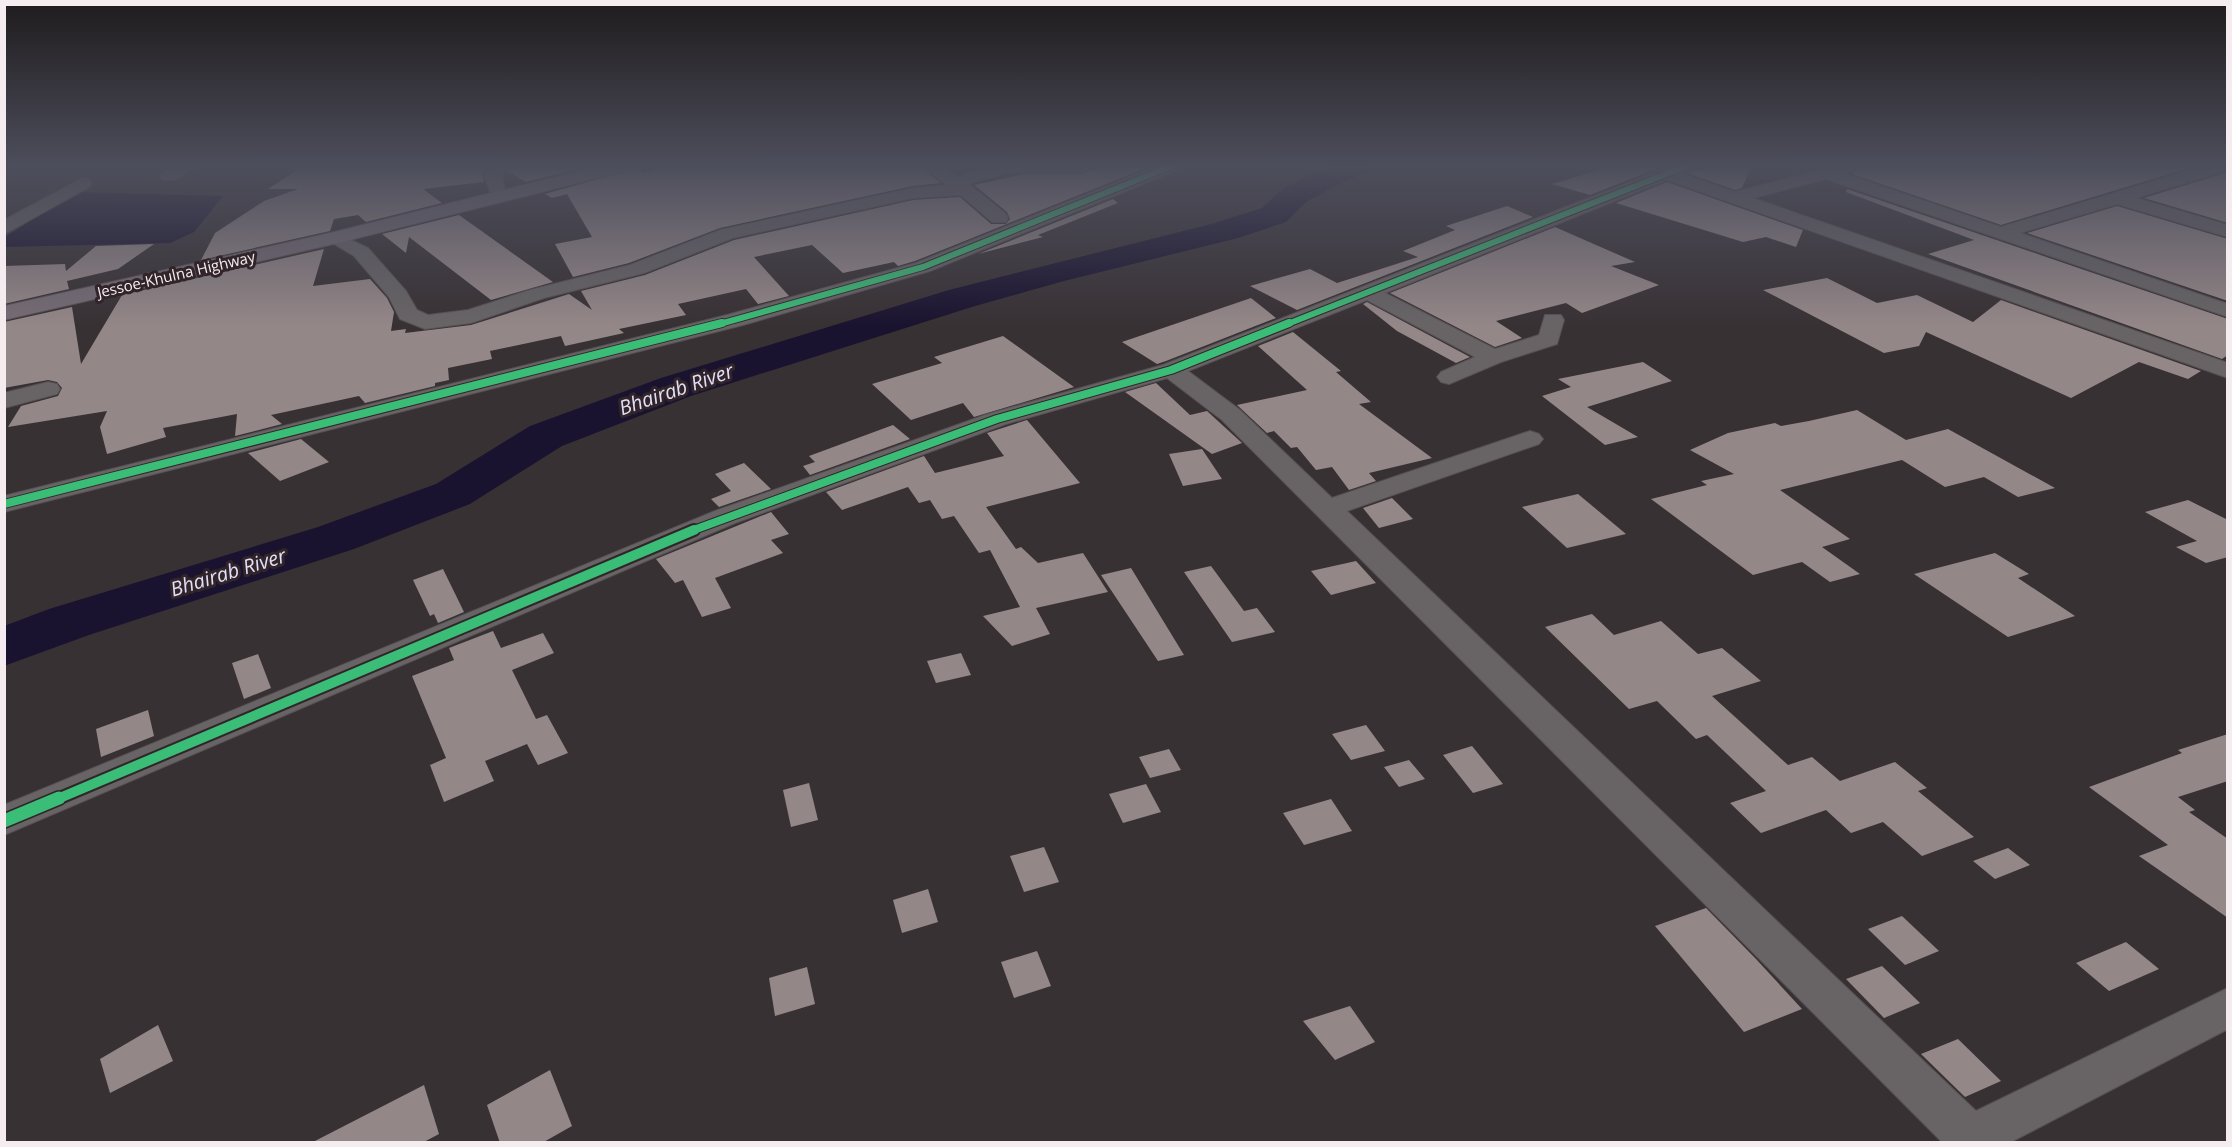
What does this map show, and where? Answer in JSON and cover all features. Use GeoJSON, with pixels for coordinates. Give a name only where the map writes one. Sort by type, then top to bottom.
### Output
{"type":"FeatureCollection","features":[{"type":"Feature","properties":{"kind":"highway","name":"Jessoe-Khulna Highway"},"geometry":{"type":"LineString","coordinates":[[4,301],[363,219]]}},
{"type":"Feature","properties":{"kind":"highway","name":"Jessoe-Khulna Highway"},"geometry":{"type":"LineString","coordinates":[[4,313],[412,219]]}},
{"type":"Feature","properties":{"kind":"street"},"geometry":{"type":"LineString","coordinates":[[4,228],[21,219]]}},
{"type":"Feature","properties":{"kind":"street"},"geometry":{"type":"LineString","coordinates":[[334,238],[361,252],[399,295],[408,314],[425,322],[471,316],[537,294],[630,271],[727,234],[797,219]]}},
{"type":"Feature","properties":{"kind":"street"},"geometry":{"type":"LineString","coordinates":[[4,504],[441,396],[735,320],[923,267],[1042,219]]}},
{"type":"Feature","properties":{"kind":"street"},"geometry":{"type":"LineString","coordinates":[[4,821],[725,517],[997,419],[1171,370],[1554,219]]}},
{"type":"Feature","properties":{"kind":"street"},"geometry":{"type":"LineString","coordinates":[[1798,219],[2228,371]]}},
{"type":"Feature","properties":{"kind":"street"},"geometry":{"type":"LineString","coordinates":[[1959,219],[2228,310]]}},
{"type":"Feature","properties":{"kind":"street"},"geometry":{"type":"LineString","coordinates":[[2001,233],[2049,219]]}},
{"type":"Feature","properties":{"kind":"street"},"geometry":{"type":"LineString","coordinates":[[2186,219],[2228,231]]}},
{"type":"Feature","properties":{"kind":"street"},"geometry":{"type":"LineString","coordinates":[[630,271],[649,290]]}},
{"type":"Feature","properties":{"kind":"street"},"geometry":{"type":"LineString","coordinates":[[1368,292],[1493,357]]}},
{"type":"Feature","properties":{"kind":"street"},"geometry":{"type":"LineString","coordinates":[[1449,377],[1493,357],[1549,339],[1553,320]]}},
{"type":"Feature","properties":{"kind":"street"},"geometry":{"type":"LineString","coordinates":[[1171,370],[1231,415],[1973,1140],[2228,1007]]}},
{"type":"Feature","properties":{"kind":"street"},"geometry":{"type":"LineString","coordinates":[[4,401],[48,389]]}},
{"type":"Feature","properties":{"kind":"street"},"geometry":{"type":"LineString","coordinates":[[1327,509],[1530,439]]}},
{"type":"Feature","properties":{"kind":"shaded area"},"geometry":{"type":"Polygon","coordinates":[[[35,219],[205,219],[194,232],[170,243],[5,247],[5,237],[35,219]]]}},
{"type":"Feature","properties":{"kind":"building"},"geometry":{"type":"Polygon","coordinates":[[[237,219],[337,219],[334,219],[330,231],[201,260],[215,233],[237,219]]]}},
{"type":"Feature","properties":{"kind":"building"},"geometry":{"type":"Polygon","coordinates":[[[362,219],[380,219],[366,222],[362,219]]]}},
{"type":"Feature","properties":{"kind":"building"},"geometry":{"type":"Polygon","coordinates":[[[445,219],[464,219],[553,282],[491,300],[409,237],[406,253],[382,234],[445,219]]]}},
{"type":"Feature","properties":{"kind":"building"},"geometry":{"type":"Polygon","coordinates":[[[581,219],[764,219],[720,228],[629,263],[573,277],[555,244],[592,237],[581,219]]]}},
{"type":"Feature","properties":{"kind":"building"},"geometry":{"type":"Polygon","coordinates":[[[830,219],[985,219],[991,224],[1006,224],[1010,219],[1021,219],[898,266],[894,262],[843,273],[812,245],[754,257],[789,296],[758,304],[746,289],[678,304],[686,315],[619,329],[624,333],[565,346],[561,336],[490,351],[492,359],[448,368],[449,380],[435,383],[435,386],[365,403],[359,396],[271,415],[282,424],[235,436],[237,414],[163,428],[166,437],[107,454],[100,427],[107,411],[8,427],[21,406],[58,396],[62,388],[57,382],[48,380],[4,388],[4,322],[72,307],[81,364],[122,295],[324,249],[313,286],[370,279],[387,298],[394,312],[391,331],[406,329],[405,333],[471,325],[569,294],[592,310],[581,291],[645,275],[734,240],[830,219]]]}},
{"type":"Feature","properties":{"kind":"building"},"geometry":{"type":"Polygon","coordinates":[[[1065,219],[1079,219],[1038,235],[1043,237],[978,254],[1065,219]]]}},
{"type":"Feature","properties":{"kind":"building"},"geometry":{"type":"Polygon","coordinates":[[[1469,219],[1529,219],[1297,310],[1250,286],[1310,269],[1337,283],[1418,257],[1403,251],[1455,230],[1446,226],[1469,219]]]}},
{"type":"Feature","properties":{"kind":"building"},"geometry":{"type":"Polygon","coordinates":[[[1667,219],[1770,219],[1803,230],[1796,247],[1766,237],[1743,242],[1667,219]]]}},
{"type":"Feature","properties":{"kind":"building"},"geometry":{"type":"Polygon","coordinates":[[[1917,219],[1934,219],[2228,319],[2228,355],[2222,359],[1928,254],[1974,240],[1917,219]]]}},
{"type":"Feature","properties":{"kind":"building"},"geometry":{"type":"Polygon","coordinates":[[[1982,219],[2022,219],[2001,225],[1982,219]]]}},
{"type":"Feature","properties":{"kind":"building"},"geometry":{"type":"Polygon","coordinates":[[[2075,219],[2159,219],[2228,239],[2228,301],[2027,233],[2075,219]]]}},
{"type":"Feature","properties":{"kind":"building"},"geometry":{"type":"Polygon","coordinates":[[[2213,219],[2228,219],[2228,223],[2213,219]]]}},
{"type":"Feature","properties":{"kind":"building"},"geometry":{"type":"Polygon","coordinates":[[[1555,227],[1635,262],[1611,266],[1659,285],[1582,313],[1566,303],[1496,321],[1522,338],[1495,347],[1390,293],[1555,227]]]}},
{"type":"Feature","properties":{"kind":"building"},"geometry":{"type":"Polygon","coordinates":[[[154,244],[118,269],[67,281],[69,289],[4,304],[4,266],[65,264],[66,271],[96,246],[154,244]]]}},
{"type":"Feature","properties":{"kind":"building"},"geometry":{"type":"Polygon","coordinates":[[[1827,278],[1877,303],[1917,295],[1973,322],[2001,300],[2201,371],[2188,379],[2139,362],[2071,398],[1926,332],[1919,346],[1884,353],[1763,290],[1827,278]]]}},
{"type":"Feature","properties":{"kind":"building"},"geometry":{"type":"Polygon","coordinates":[[[1251,298],[1276,318],[1166,361],[1157,364],[1122,342],[1251,298]]]}},
{"type":"Feature","properties":{"kind":"building"},"geometry":{"type":"Polygon","coordinates":[[[1367,302],[1470,357],[1456,363],[1397,331],[1363,304],[1367,302]]]}},
{"type":"Feature","properties":{"kind":"building"},"geometry":{"type":"Polygon","coordinates":[[[1293,332],[1341,371],[1336,372],[1371,402],[1359,404],[1432,458],[1369,473],[1376,481],[1349,490],[1332,467],[1316,470],[1297,447],[1291,448],[1274,431],[1267,433],[1237,405],[1307,390],[1258,346],[1293,332]]]}},
{"type":"Feature","properties":{"kind":"building"},"geometry":{"type":"Polygon","coordinates":[[[1003,336],[1074,387],[974,417],[963,403],[911,420],[872,384],[942,363],[934,357],[1003,336]]]}},
{"type":"Feature","properties":{"kind":"building"},"geometry":{"type":"Polygon","coordinates":[[[1643,362],[1672,381],[1587,407],[1638,437],[1605,445],[1542,396],[1571,387],[1558,379],[1643,362]]]}},
{"type":"Feature","properties":{"kind":"building"},"geometry":{"type":"Polygon","coordinates":[[[1156,383],[1190,415],[1207,411],[1242,443],[1212,454],[1125,392],[1156,383]]]}},
{"type":"Feature","properties":{"kind":"building"},"geometry":{"type":"Polygon","coordinates":[[[1857,410],[1906,440],[1948,429],[2055,488],[2018,497],[1984,477],[1945,487],[1902,460],[1780,490],[1850,539],[1822,547],[1860,574],[1830,582],[1802,562],[1753,575],[1651,499],[1707,485],[1701,481],[1734,474],[1690,450],[1728,433],[1775,423],[1781,426],[1857,410]]]}},
{"type":"Feature","properties":{"kind":"building"},"geometry":{"type":"Polygon","coordinates":[[[1027,420],[1080,483],[986,507],[1016,549],[1021,547],[1038,563],[1083,553],[1108,592],[1036,608],[1050,634],[1012,646],[983,616],[1020,607],[990,550],[979,553],[954,516],[942,519],[930,500],[919,503],[908,487],[842,510],[826,492],[924,456],[935,473],[1004,456],[987,433],[1027,420]]]}},
{"type":"Feature","properties":{"kind":"building"},"geometry":{"type":"Polygon","coordinates":[[[893,425],[910,439],[810,475],[803,466],[815,462],[809,456],[893,425]]]}},
{"type":"Feature","properties":{"kind":"building"},"geometry":{"type":"Polygon","coordinates":[[[301,439],[329,462],[280,481],[248,453],[301,439]]]}},
{"type":"Feature","properties":{"kind":"building"},"geometry":{"type":"Polygon","coordinates":[[[1202,449],[1222,479],[1183,486],[1169,454],[1202,449]]]}},
{"type":"Feature","properties":{"kind":"building"},"geometry":{"type":"Polygon","coordinates":[[[744,463],[771,489],[719,507],[711,499],[731,491],[715,474],[744,463]]]}},
{"type":"Feature","properties":{"kind":"building"},"geometry":{"type":"Polygon","coordinates":[[[1578,494],[1626,534],[1567,548],[1522,507],[1578,494]]]}},
{"type":"Feature","properties":{"kind":"building"},"geometry":{"type":"Polygon","coordinates":[[[1392,498],[1413,519],[1379,528],[1363,508],[1392,498]]]}},
{"type":"Feature","properties":{"kind":"building"},"geometry":{"type":"Polygon","coordinates":[[[2188,500],[2228,520],[2228,557],[2206,563],[2176,547],[2197,541],[2145,512],[2188,500]]]}},
{"type":"Feature","properties":{"kind":"building"},"geometry":{"type":"Polygon","coordinates":[[[771,512],[789,534],[771,540],[783,553],[715,578],[731,608],[702,617],[683,580],[675,583],[656,559],[771,512]]]}},
{"type":"Feature","properties":{"kind":"building"},"geometry":{"type":"Polygon","coordinates":[[[1995,553],[2029,574],[2018,578],[2075,616],[2008,637],[1914,574],[1995,553]]]}},
{"type":"Feature","properties":{"kind":"building"},"geometry":{"type":"Polygon","coordinates":[[[1356,561],[1376,583],[1331,595],[1311,571],[1356,561]]]}},
{"type":"Feature","properties":{"kind":"building"},"geometry":{"type":"Polygon","coordinates":[[[1211,566],[1244,611],[1257,608],[1275,632],[1232,642],[1184,572],[1211,566]]]}},
{"type":"Feature","properties":{"kind":"building"},"geometry":{"type":"Polygon","coordinates":[[[1131,568],[1184,655],[1158,661],[1101,575],[1131,568]]]}},
{"type":"Feature","properties":{"kind":"building"},"geometry":{"type":"Polygon","coordinates":[[[443,569],[464,612],[438,623],[434,614],[430,616],[413,580],[443,569]]]}},
{"type":"Feature","properties":{"kind":"building"},"geometry":{"type":"Polygon","coordinates":[[[1592,614],[1614,635],[1661,621],[1698,654],[1722,648],[1761,681],[1712,696],[1788,765],[1812,757],[1840,781],[1895,762],[1927,788],[1918,791],[1974,837],[1922,856],[1883,822],[1851,833],[1826,810],[1761,833],[1730,803],[1766,791],[1707,735],[1696,739],[1657,701],[1629,709],[1545,627],[1592,614]]]}},
{"type":"Feature","properties":{"kind":"building"},"geometry":{"type":"Polygon","coordinates":[[[493,631],[501,648],[543,633],[554,653],[512,670],[536,719],[547,715],[568,753],[538,765],[527,744],[485,761],[494,781],[444,802],[430,765],[446,758],[412,676],[454,660],[449,648],[493,631]]]}},
{"type":"Feature","properties":{"kind":"building"},"geometry":{"type":"Polygon","coordinates":[[[961,653],[971,675],[936,683],[927,661],[961,653]]]}},
{"type":"Feature","properties":{"kind":"building"},"geometry":{"type":"Polygon","coordinates":[[[258,654],[271,688],[244,699],[232,663],[258,654]]]}},
{"type":"Feature","properties":{"kind":"building"},"geometry":{"type":"Polygon","coordinates":[[[148,710],[154,736],[101,757],[96,729],[148,710]]]}},
{"type":"Feature","properties":{"kind":"building"},"geometry":{"type":"Polygon","coordinates":[[[1366,725],[1385,751],[1351,760],[1332,734],[1366,725]]]}},
{"type":"Feature","properties":{"kind":"building"},"geometry":{"type":"Polygon","coordinates":[[[2228,734],[2228,781],[2178,797],[2195,810],[2189,812],[2228,839],[2228,918],[2139,856],[2168,845],[2089,787],[2182,753],[2178,750],[2228,734]]]}},
{"type":"Feature","properties":{"kind":"building"},"geometry":{"type":"Polygon","coordinates":[[[1472,746],[1503,784],[1473,793],[1443,755],[1472,746]]]}},
{"type":"Feature","properties":{"kind":"building"},"geometry":{"type":"Polygon","coordinates":[[[1169,749],[1181,770],[1150,778],[1139,757],[1169,749]]]}},
{"type":"Feature","properties":{"kind":"building"},"geometry":{"type":"Polygon","coordinates":[[[1409,760],[1425,779],[1399,787],[1384,767],[1409,760]]]}},
{"type":"Feature","properties":{"kind":"building"},"geometry":{"type":"Polygon","coordinates":[[[809,783],[818,820],[791,827],[783,790],[809,783]]]}},
{"type":"Feature","properties":{"kind":"building"},"geometry":{"type":"Polygon","coordinates":[[[1146,784],[1161,812],[1123,823],[1109,794],[1146,784]]]}},
{"type":"Feature","properties":{"kind":"building"},"geometry":{"type":"Polygon","coordinates":[[[1331,799],[1352,831],[1304,845],[1283,813],[1331,799]]]}},
{"type":"Feature","properties":{"kind":"building"},"geometry":{"type":"Polygon","coordinates":[[[1044,847],[1059,882],[1024,892],[1010,856],[1044,847]]]}},
{"type":"Feature","properties":{"kind":"building"},"geometry":{"type":"Polygon","coordinates":[[[2008,848],[2030,865],[1995,879],[1973,861],[2008,848]]]}},
{"type":"Feature","properties":{"kind":"building"},"geometry":{"type":"Polygon","coordinates":[[[928,889],[938,922],[902,933],[893,900],[928,889]]]}},
{"type":"Feature","properties":{"kind":"building"},"geometry":{"type":"Polygon","coordinates":[[[1706,908],[1802,1009],[1744,1032],[1655,926],[1706,908]]]}},
{"type":"Feature","properties":{"kind":"building"},"geometry":{"type":"Polygon","coordinates":[[[1902,916],[1939,951],[1905,965],[1868,929],[1902,916]]]}},
{"type":"Feature","properties":{"kind":"building"},"geometry":{"type":"Polygon","coordinates":[[[2126,942],[2159,969],[2109,991],[2076,963],[2126,942]]]}},
{"type":"Feature","properties":{"kind":"building"},"geometry":{"type":"Polygon","coordinates":[[[1037,951],[1051,986],[1014,998],[1001,962],[1037,951]]]}},
{"type":"Feature","properties":{"kind":"building"},"geometry":{"type":"Polygon","coordinates":[[[1882,966],[1920,1003],[1884,1018],[1846,979],[1882,966]]]}},
{"type":"Feature","properties":{"kind":"building"},"geometry":{"type":"Polygon","coordinates":[[[807,967],[815,1004],[775,1016],[769,978],[807,967]]]}},
{"type":"Feature","properties":{"kind":"building"},"geometry":{"type":"Polygon","coordinates":[[[1350,1006],[1375,1042],[1335,1060],[1303,1021],[1350,1006]]]}},
{"type":"Feature","properties":{"kind":"building"},"geometry":{"type":"Polygon","coordinates":[[[158,1025],[173,1061],[110,1093],[100,1059],[158,1025]]]}},
{"type":"Feature","properties":{"kind":"building"},"geometry":{"type":"Polygon","coordinates":[[[1958,1039],[2001,1081],[1965,1097],[1921,1054],[1958,1039]]]}},
{"type":"Feature","properties":{"kind":"building"},"geometry":{"type":"Polygon","coordinates":[[[550,1070],[572,1126],[542,1143],[500,1143],[487,1105],[550,1070]]]}},
{"type":"Feature","properties":{"kind":"building"},"geometry":{"type":"Polygon","coordinates":[[[424,1085],[439,1134],[422,1143],[311,1143],[424,1085]]]}},
{"type":"Feature","properties":{"kind":"waterway","name":"Bhairab River"},"geometry":{"type":"LineString","coordinates":[[4,647],[69,622],[336,538],[453,494],[546,436],[676,387],[962,298],[1052,273],[1226,231],[1263,219]]}},
{"type":"Feature","properties":{"kind":"cycle path"},"geometry":{"type":"LineString","coordinates":[[4,504],[362,416],[735,320],[923,267],[1042,219]]}},
{"type":"Feature","properties":{"kind":"cycle path"},"geometry":{"type":"LineString","coordinates":[[4,821],[725,517],[997,419],[1171,370],[1554,219]]}}]}
